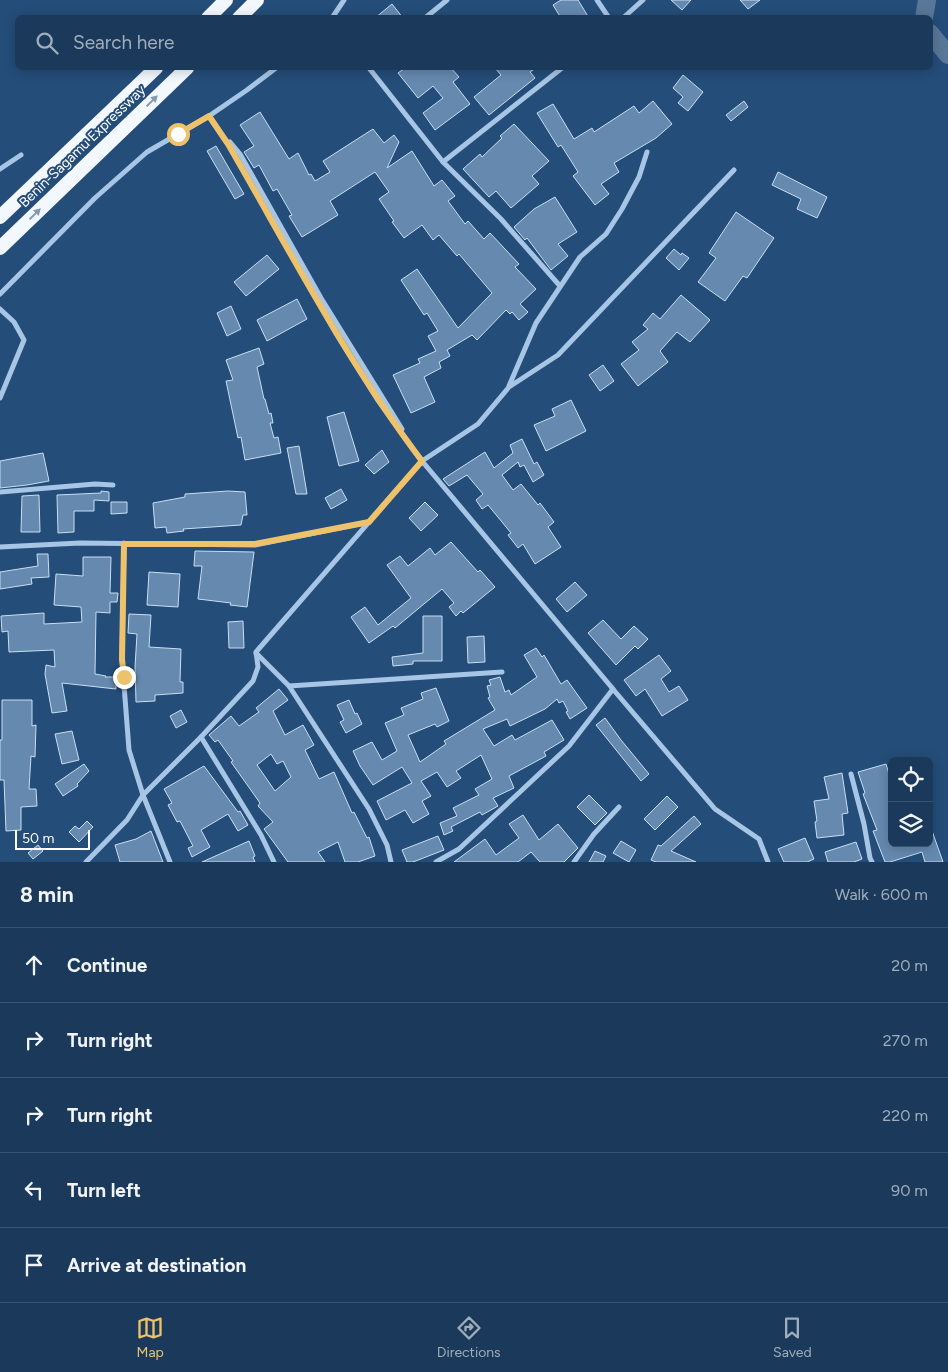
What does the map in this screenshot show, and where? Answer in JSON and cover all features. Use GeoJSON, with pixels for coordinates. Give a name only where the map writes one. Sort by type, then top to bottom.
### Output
{"type":"FeatureCollection","features":[{"type":"Feature","properties":{"kind":"highway"},"geometry":{"type":"LineString","coordinates":[[211,15],[226,0]]}},
{"type":"Feature","properties":{"kind":"highway"},"geometry":{"type":"LineString","coordinates":[[242,15],[257,0]]}},
{"type":"Feature","properties":{"kind":"highway","name":"Benin-Sagamu Expressway"},"geometry":{"type":"LineString","coordinates":[[0,217],[154,70]]}},
{"type":"Feature","properties":{"kind":"highway","name":"Benin-Sagamu Expressway"},"geometry":{"type":"LineString","coordinates":[[0,248],[185,70]]}},
{"type":"Feature","properties":{"kind":"street"},"geometry":{"type":"LineString","coordinates":[[334,15],[344,0]]}},
{"type":"Feature","properties":{"kind":"street"},"geometry":{"type":"LineString","coordinates":[[430,15],[447,0]]}},
{"type":"Feature","properties":{"kind":"street"},"geometry":{"type":"LineString","coordinates":[[597,0],[607,15]]}},
{"type":"Feature","properties":{"kind":"street"},"geometry":{"type":"LineString","coordinates":[[626,15],[643,0]]}},
{"type":"Feature","properties":{"kind":"street"},"geometry":{"type":"LineString","coordinates":[[0,294],[95,198],[147,152],[209,116],[273,70]]}},
{"type":"Feature","properties":{"kind":"street"},"geometry":{"type":"LineString","coordinates":[[371,70],[443,162],[501,219],[560,286]]}},
{"type":"Feature","properties":{"kind":"street"},"geometry":{"type":"LineString","coordinates":[[443,162],[559,70]]}},
{"type":"Feature","properties":{"kind":"street"},"geometry":{"type":"LineString","coordinates":[[209,116],[240,154],[321,298],[422,461],[715,809],[758,839],[768,862]]}},
{"type":"Feature","properties":{"kind":"street"},"geometry":{"type":"LineString","coordinates":[[509,387],[536,323],[580,257],[606,234],[639,177],[647,152]]}},
{"type":"Feature","properties":{"kind":"street"},"geometry":{"type":"LineString","coordinates":[[0,169],[21,155]]}},
{"type":"Feature","properties":{"kind":"street"},"geometry":{"type":"LineString","coordinates":[[86,862],[127,820],[143,794],[201,737],[253,681],[258,667],[256,652],[422,461],[478,424],[509,387],[558,355],[734,170]]}},
{"type":"Feature","properties":{"kind":"street"},"geometry":{"type":"LineString","coordinates":[[0,309],[14,322],[24,340],[0,398]]}},
{"type":"Feature","properties":{"kind":"street"},"geometry":{"type":"LineString","coordinates":[[0,492],[95,484],[113,485]]}},
{"type":"Feature","properties":{"kind":"street"},"geometry":{"type":"LineString","coordinates":[[0,547],[80,543],[255,544],[369,522]]}},
{"type":"Feature","properties":{"kind":"street"},"geometry":{"type":"LineString","coordinates":[[124,544],[122,659],[129,750],[143,794],[170,862]]}},
{"type":"Feature","properties":{"kind":"street"},"geometry":{"type":"LineString","coordinates":[[256,652],[289,686],[370,808],[386,845],[391,862]]}},
{"type":"Feature","properties":{"kind":"street"},"geometry":{"type":"LineString","coordinates":[[289,686],[502,672]]}},
{"type":"Feature","properties":{"kind":"street"},"geometry":{"type":"LineString","coordinates":[[436,862],[459,850],[569,746],[613,689]]}},
{"type":"Feature","properties":{"kind":"street"},"geometry":{"type":"LineString","coordinates":[[201,737],[261,835],[274,862]]}},
{"type":"Feature","properties":{"kind":"street"},"geometry":{"type":"LineString","coordinates":[[850,774],[872,862]]}},
{"type":"Feature","properties":{"kind":"street"},"geometry":{"type":"LineString","coordinates":[[574,862],[594,834],[620,808]]}},
{"type":"Feature","properties":{"kind":"building"},"geometry":{"type":"Polygon","coordinates":[[[561,0],[578,0],[587,15],[559,15],[553,5],[561,0]]]}},
{"type":"Feature","properties":{"kind":"building"},"geometry":{"type":"Polygon","coordinates":[[[671,0],[691,0],[682,10],[671,0]]]}},
{"type":"Feature","properties":{"kind":"building"},"geometry":{"type":"Polygon","coordinates":[[[740,0],[760,0],[748,9],[740,0]]]}},
{"type":"Feature","properties":{"kind":"building"},"geometry":{"type":"Polygon","coordinates":[[[392,4],[401,15],[379,15],[392,4]]]}},
{"type":"Feature","properties":{"kind":"building"},"geometry":{"type":"Polygon","coordinates":[[[402,70],[453,70],[459,77],[453,82],[470,104],[435,130],[423,113],[443,98],[433,86],[418,98],[398,73],[402,70]]]}},
{"type":"Feature","properties":{"kind":"building"},"geometry":{"type":"Polygon","coordinates":[[[497,70],[533,70],[530,72],[535,78],[489,115],[474,97],[501,75],[497,70]]]}},
{"type":"Feature","properties":{"kind":"building"},"geometry":{"type":"Polygon","coordinates":[[[683,75],[703,92],[688,111],[678,103],[683,97],[673,88],[683,75]]]}},
{"type":"Feature","properties":{"kind":"building"},"geometry":{"type":"Polygon","coordinates":[[[653,101],[672,124],[656,138],[614,163],[619,172],[601,184],[609,194],[595,205],[573,176],[578,172],[561,145],[558,147],[537,113],[553,104],[574,139],[592,128],[594,132],[634,106],[639,113],[653,101]]]}},
{"type":"Feature","properties":{"kind":"building"},"geometry":{"type":"Polygon","coordinates":[[[744,101],[748,107],[731,121],[726,115],[744,101]]]}},
{"type":"Feature","properties":{"kind":"building"},"geometry":{"type":"Polygon","coordinates":[[[260,112],[289,159],[298,153],[309,175],[311,174],[315,181],[330,172],[323,161],[373,129],[384,143],[394,135],[399,142],[387,168],[412,151],[434,186],[442,180],[455,196],[448,201],[465,224],[468,221],[484,239],[490,233],[519,264],[515,267],[536,289],[520,304],[528,312],[519,320],[512,312],[510,314],[506,310],[477,340],[472,335],[447,350],[450,356],[439,362],[441,368],[424,377],[435,402],[411,413],[393,375],[420,363],[418,359],[436,351],[428,336],[438,331],[427,313],[424,315],[401,280],[417,269],[458,328],[492,293],[459,254],[457,256],[439,235],[433,240],[422,225],[404,238],[379,199],[389,192],[375,172],[330,201],[338,215],[302,237],[289,216],[292,215],[277,189],[273,191],[259,165],[254,168],[244,152],[254,146],[240,125],[260,112]]]}},
{"type":"Feature","properties":{"kind":"building"},"geometry":{"type":"Polygon","coordinates":[[[514,124],[549,161],[532,176],[539,184],[511,208],[496,191],[489,197],[463,169],[480,154],[482,157],[502,138],[500,136],[514,124]]]}},
{"type":"Feature","properties":{"kind":"building"},"geometry":{"type":"Polygon","coordinates":[[[216,146],[244,194],[235,199],[207,151],[216,146]]]}},
{"type":"Feature","properties":{"kind":"building"},"geometry":{"type":"Polygon","coordinates":[[[778,172],[827,197],[817,218],[797,209],[801,199],[772,185],[778,172]]]}},
{"type":"Feature","properties":{"kind":"building"},"geometry":{"type":"Polygon","coordinates":[[[555,197],[577,232],[558,244],[568,256],[551,270],[527,238],[525,240],[514,227],[534,209],[555,197]]]}},
{"type":"Feature","properties":{"kind":"building"},"geometry":{"type":"Polygon","coordinates":[[[736,212],[774,238],[747,278],[743,276],[725,301],[698,282],[716,258],[709,253],[736,212]]]}},
{"type":"Feature","properties":{"kind":"building"},"geometry":{"type":"Polygon","coordinates":[[[674,249],[681,255],[682,253],[689,258],[679,270],[666,258],[674,249]]]}},
{"type":"Feature","properties":{"kind":"building"},"geometry":{"type":"Polygon","coordinates":[[[267,255],[279,269],[246,296],[234,282],[267,255]]]}},
{"type":"Feature","properties":{"kind":"building"},"geometry":{"type":"Polygon","coordinates":[[[681,295],[710,320],[690,342],[677,332],[660,351],[668,362],[638,386],[621,364],[639,350],[632,342],[648,329],[643,325],[653,313],[660,319],[681,295]]]}},
{"type":"Feature","properties":{"kind":"building"},"geometry":{"type":"Polygon","coordinates":[[[297,299],[307,319],[267,341],[257,320],[297,299]]]}},
{"type":"Feature","properties":{"kind":"building"},"geometry":{"type":"Polygon","coordinates":[[[231,306],[241,329],[227,336],[217,313],[231,306]]]}},
{"type":"Feature","properties":{"kind":"building"},"geometry":{"type":"Polygon","coordinates":[[[259,348],[264,364],[257,367],[264,399],[269,414],[271,413],[273,423],[270,423],[274,438],[278,437],[281,453],[245,460],[241,437],[238,438],[226,381],[233,380],[226,360],[259,348]]]}},
{"type":"Feature","properties":{"kind":"building"},"geometry":{"type":"Polygon","coordinates":[[[603,365],[614,381],[600,391],[589,375],[603,365]]]}},
{"type":"Feature","properties":{"kind":"building"},"geometry":{"type":"Polygon","coordinates":[[[571,400],[586,431],[546,451],[534,425],[555,416],[552,409],[571,400]]]}},
{"type":"Feature","properties":{"kind":"building"},"geometry":{"type":"Polygon","coordinates":[[[344,412],[359,461],[339,466],[327,417],[344,412]]]}},
{"type":"Feature","properties":{"kind":"building"},"geometry":{"type":"Polygon","coordinates":[[[522,439],[534,464],[537,462],[544,475],[533,482],[524,465],[520,467],[518,462],[502,475],[513,490],[521,484],[538,505],[540,503],[554,522],[548,527],[561,547],[535,564],[523,544],[518,548],[508,535],[511,533],[488,505],[482,509],[476,500],[483,494],[467,475],[449,486],[443,479],[485,452],[494,468],[513,453],[510,445],[522,439]]]}},
{"type":"Feature","properties":{"kind":"building"},"geometry":{"type":"Polygon","coordinates":[[[299,446],[307,494],[296,494],[287,448],[299,446]]]}},
{"type":"Feature","properties":{"kind":"building"},"geometry":{"type":"Polygon","coordinates":[[[382,450],[389,462],[374,474],[365,465],[382,450]]]}},
{"type":"Feature","properties":{"kind":"building"},"geometry":{"type":"Polygon","coordinates":[[[43,453],[49,481],[0,488],[0,461],[43,453]]]}},
{"type":"Feature","properties":{"kind":"building"},"geometry":{"type":"Polygon","coordinates":[[[341,489],[347,500],[331,509],[325,498],[341,489]]]}},
{"type":"Feature","properties":{"kind":"building"},"geometry":{"type":"Polygon","coordinates":[[[101,491],[109,492],[109,501],[94,500],[94,511],[74,511],[74,532],[58,533],[57,495],[101,493],[101,491]]]}},
{"type":"Feature","properties":{"kind":"building"},"geometry":{"type":"Polygon","coordinates":[[[228,491],[245,492],[247,515],[243,515],[241,525],[183,529],[184,531],[167,533],[166,527],[155,528],[153,503],[185,497],[185,494],[228,491]]]}},
{"type":"Feature","properties":{"kind":"building"},"geometry":{"type":"Polygon","coordinates":[[[39,495],[40,532],[21,532],[22,496],[39,495]]]}},
{"type":"Feature","properties":{"kind":"building"},"geometry":{"type":"Polygon","coordinates":[[[111,502],[127,502],[127,513],[111,514],[111,502]]]}},
{"type":"Feature","properties":{"kind":"building"},"geometry":{"type":"Polygon","coordinates":[[[425,502],[438,515],[421,531],[409,518],[425,502]]]}},
{"type":"Feature","properties":{"kind":"building"},"geometry":{"type":"Polygon","coordinates":[[[451,542],[478,572],[480,570],[495,587],[463,613],[461,611],[456,616],[449,607],[454,603],[442,589],[395,628],[393,626],[369,643],[351,617],[365,607],[378,625],[411,598],[387,565],[400,556],[408,566],[430,548],[435,555],[451,542]]]}},
{"type":"Feature","properties":{"kind":"building"},"geometry":{"type":"Polygon","coordinates":[[[195,551],[254,552],[247,607],[198,599],[202,566],[194,566],[195,551]]]}},
{"type":"Feature","properties":{"kind":"building"},"geometry":{"type":"Polygon","coordinates":[[[37,554],[48,554],[49,577],[31,578],[32,584],[0,589],[0,572],[38,566],[37,554]]]}},
{"type":"Feature","properties":{"kind":"building"},"geometry":{"type":"Polygon","coordinates":[[[83,557],[111,557],[110,593],[118,593],[117,602],[110,602],[110,613],[96,612],[95,674],[105,677],[116,677],[116,689],[62,683],[67,711],[52,713],[45,674],[46,665],[55,667],[54,650],[9,652],[8,631],[2,632],[1,616],[44,613],[44,624],[82,622],[81,607],[54,605],[56,574],[83,576],[83,557]]]}},
{"type":"Feature","properties":{"kind":"building"},"geometry":{"type":"Polygon","coordinates":[[[149,572],[180,574],[178,607],[147,605],[149,572]]]}},
{"type":"Feature","properties":{"kind":"building"},"geometry":{"type":"Polygon","coordinates":[[[575,582],[587,595],[567,612],[556,599],[575,582]]]}},
{"type":"Feature","properties":{"kind":"building"},"geometry":{"type":"Polygon","coordinates":[[[129,614],[151,615],[149,647],[181,649],[180,682],[183,682],[183,693],[155,695],[155,701],[136,702],[135,667],[137,634],[128,633],[129,614]]]}},
{"type":"Feature","properties":{"kind":"building"},"geometry":{"type":"Polygon","coordinates":[[[423,616],[442,616],[442,661],[413,661],[413,664],[393,666],[392,657],[423,653],[423,616]]]}},
{"type":"Feature","properties":{"kind":"building"},"geometry":{"type":"Polygon","coordinates":[[[603,620],[621,639],[634,626],[648,639],[638,649],[635,646],[616,665],[588,633],[603,620]]]}},
{"type":"Feature","properties":{"kind":"building"},"geometry":{"type":"Polygon","coordinates":[[[243,621],[244,648],[229,648],[228,622],[243,621]]]}},
{"type":"Feature","properties":{"kind":"building"},"geometry":{"type":"Polygon","coordinates":[[[484,636],[485,662],[468,663],[467,637],[484,636]]]}},
{"type":"Feature","properties":{"kind":"building"},"geometry":{"type":"Polygon","coordinates":[[[536,648],[542,657],[544,655],[561,684],[567,680],[587,708],[570,719],[563,701],[559,703],[557,699],[545,709],[510,726],[507,719],[483,729],[494,746],[512,735],[515,740],[552,720],[564,740],[544,752],[546,756],[509,776],[514,788],[493,798],[498,806],[482,815],[480,812],[451,827],[453,831],[444,835],[440,823],[457,816],[453,808],[479,795],[475,789],[492,779],[481,755],[456,771],[461,778],[447,787],[437,772],[421,781],[431,796],[422,801],[429,814],[413,823],[405,810],[386,820],[377,801],[412,783],[402,767],[373,785],[360,766],[353,751],[372,742],[382,760],[397,751],[385,723],[404,715],[401,708],[423,699],[421,693],[436,688],[449,721],[437,727],[435,724],[408,735],[420,762],[446,744],[444,741],[495,710],[488,698],[490,697],[487,686],[491,685],[489,680],[500,677],[505,692],[509,690],[511,695],[537,677],[524,655],[536,648]]]}},
{"type":"Feature","properties":{"kind":"building"},"geometry":{"type":"Polygon","coordinates":[[[659,655],[671,671],[661,679],[669,692],[679,686],[688,700],[662,716],[645,689],[636,696],[624,680],[659,655]]]}},
{"type":"Feature","properties":{"kind":"building"},"geometry":{"type":"Polygon","coordinates":[[[279,689],[288,700],[273,711],[285,735],[303,725],[314,745],[305,750],[319,779],[334,772],[352,813],[354,812],[367,838],[369,837],[375,856],[358,862],[345,862],[338,842],[318,852],[325,862],[288,862],[264,829],[273,822],[258,806],[260,803],[218,740],[215,742],[209,735],[231,716],[239,726],[259,712],[256,708],[279,689]],[[271,754],[257,765],[275,791],[291,777],[283,761],[277,764],[271,754]]]}},
{"type":"Feature","properties":{"kind":"building"},"geometry":{"type":"Polygon","coordinates":[[[2,700],[32,700],[32,726],[36,725],[35,757],[31,756],[29,789],[36,789],[37,806],[21,807],[21,830],[6,831],[4,780],[0,780],[2,700]]]}},
{"type":"Feature","properties":{"kind":"building"},"geometry":{"type":"Polygon","coordinates":[[[349,700],[362,724],[346,733],[340,722],[344,720],[337,705],[349,700]]]}},
{"type":"Feature","properties":{"kind":"building"},"geometry":{"type":"Polygon","coordinates":[[[181,710],[187,722],[176,728],[170,716],[181,710]]]}},
{"type":"Feature","properties":{"kind":"building"},"geometry":{"type":"Polygon","coordinates":[[[605,718],[649,774],[641,781],[596,725],[605,718]]]}},
{"type":"Feature","properties":{"kind":"building"},"geometry":{"type":"Polygon","coordinates":[[[72,731],[79,760],[62,764],[55,734],[72,731]]]}},
{"type":"Feature","properties":{"kind":"building"},"geometry":{"type":"Polygon","coordinates":[[[84,764],[89,771],[77,784],[78,786],[63,796],[55,784],[84,764]]]}},
{"type":"Feature","properties":{"kind":"building"},"geometry":{"type":"Polygon","coordinates":[[[886,764],[888,771],[888,847],[933,847],[933,834],[943,862],[925,862],[922,852],[885,862],[873,831],[877,830],[863,794],[865,793],[858,772],[886,764]]]}},
{"type":"Feature","properties":{"kind":"building"},"geometry":{"type":"Polygon","coordinates":[[[204,766],[238,812],[240,811],[248,825],[238,831],[228,814],[201,830],[210,847],[192,857],[188,848],[193,846],[180,821],[177,822],[168,805],[172,803],[164,789],[204,766]]]}},
{"type":"Feature","properties":{"kind":"building"},"geometry":{"type":"Polygon","coordinates":[[[842,773],[848,813],[842,814],[844,835],[817,838],[814,801],[829,799],[824,777],[842,773]]]}},
{"type":"Feature","properties":{"kind":"building"},"geometry":{"type":"Polygon","coordinates":[[[589,795],[607,813],[595,825],[577,807],[589,795]]]}},
{"type":"Feature","properties":{"kind":"building"},"geometry":{"type":"Polygon","coordinates":[[[667,796],[678,807],[655,830],[644,819],[667,796]]]}},
{"type":"Feature","properties":{"kind":"building"},"geometry":{"type":"Polygon","coordinates":[[[523,815],[539,840],[558,824],[578,848],[564,862],[540,862],[531,852],[518,862],[454,862],[485,839],[496,855],[519,838],[509,824],[523,815]]]}},
{"type":"Feature","properties":{"kind":"building"},"geometry":{"type":"Polygon","coordinates":[[[694,816],[701,824],[671,851],[696,862],[656,862],[651,860],[658,845],[661,846],[694,816]]]}},
{"type":"Feature","properties":{"kind":"building"},"geometry":{"type":"Polygon","coordinates":[[[87,821],[93,827],[79,842],[69,832],[75,826],[79,829],[87,821]]]}},
{"type":"Feature","properties":{"kind":"building"},"geometry":{"type":"Polygon","coordinates":[[[151,831],[163,862],[120,862],[115,845],[136,839],[151,831]]]}},
{"type":"Feature","properties":{"kind":"building"},"geometry":{"type":"Polygon","coordinates":[[[438,836],[444,850],[413,862],[407,862],[402,850],[438,836]]]}},
{"type":"Feature","properties":{"kind":"building"},"geometry":{"type":"Polygon","coordinates":[[[805,838],[814,859],[807,862],[784,862],[778,849],[805,838]]]}},
{"type":"Feature","properties":{"kind":"building"},"geometry":{"type":"Polygon","coordinates":[[[249,841],[255,856],[253,857],[255,862],[202,862],[249,841]]]}},
{"type":"Feature","properties":{"kind":"building"},"geometry":{"type":"Polygon","coordinates":[[[621,841],[636,850],[629,862],[613,853],[621,841]]]}},
{"type":"Feature","properties":{"kind":"building"},"geometry":{"type":"Polygon","coordinates":[[[856,842],[862,859],[854,862],[828,862],[825,852],[856,842]]]}},
{"type":"Feature","properties":{"kind":"building"},"geometry":{"type":"Polygon","coordinates":[[[38,845],[43,851],[33,859],[28,853],[38,845]]]}},
{"type":"Feature","properties":{"kind":"building"},"geometry":{"type":"Polygon","coordinates":[[[595,851],[606,856],[603,862],[589,862],[595,851]]]}},
{"type":"Feature","properties":{"kind":"waterway"},"geometry":{"type":"LineString","coordinates":[[924,15],[927,0]]}},
{"type":"Feature","properties":{"kind":"waterway"},"geometry":{"type":"LineString","coordinates":[[933,37],[948,55]]}},
{"type":"Feature","properties":{"kind":"route"},"geometry":{"type":"LineString","coordinates":[[124,677],[122,659],[124,544],[255,544],[369,522],[422,461],[377,399],[337,335],[228,144],[209,116],[178,134]]}}]}
